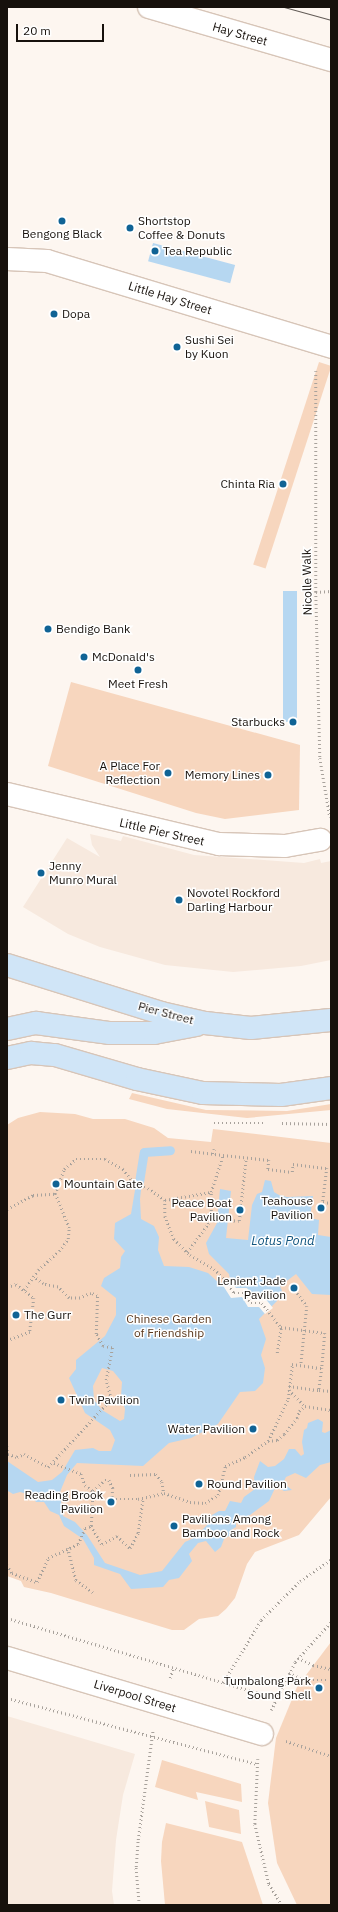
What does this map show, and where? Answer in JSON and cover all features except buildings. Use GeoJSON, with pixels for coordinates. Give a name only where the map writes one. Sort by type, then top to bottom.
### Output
{"type":"FeatureCollection","features":[{"type":"Feature","properties":{"kind":"main road","name":"Pier Street"},"geometry":{"type":"LineString","coordinates":[[7,965],[157,1023],[205,1023],[251,1028],[331,1020]]}},
{"type":"Feature","properties":{"kind":"main road"},"geometry":{"type":"LineString","coordinates":[[7,1028],[36,1023],[110,1032],[157,1023]]}},
{"type":"Feature","properties":{"kind":"main road"},"geometry":{"type":"LineString","coordinates":[[7,1058],[31,1053],[55,1055],[137,1079],[203,1093],[245,1096],[281,1095],[331,1088]]}},
{"type":"Feature","properties":{"kind":"street","name":"Hay Street"},"geometry":{"type":"LineString","coordinates":[[149,7],[331,60]]}},
{"type":"Feature","properties":{"kind":"street","name":"Little Hay Street"},"geometry":{"type":"LineString","coordinates":[[7,259],[47,260],[324,345]]}},
{"type":"Feature","properties":{"kind":"street","name":"Little Pier Street"},"geometry":{"type":"LineString","coordinates":[[7,794],[219,844],[285,846],[320,840]]}},
{"type":"Feature","properties":{"kind":"street","name":"Liverpool Street"},"geometry":{"type":"LineString","coordinates":[[7,1658],[262,1734]]}},
{"type":"Feature","properties":{"kind":"path","name":"Nicolle Walk"},"geometry":{"type":"LineString","coordinates":[[324,345],[316,592],[320,758],[331,821]]}},
{"type":"Feature","properties":{"kind":"path"},"geometry":{"type":"LineString","coordinates":[[316,592],[331,591]]}},
{"type":"Feature","properties":{"kind":"path"},"geometry":{"type":"LineString","coordinates":[[213,1154],[214,1149]]}},
{"type":"Feature","properties":{"kind":"path"},"geometry":{"type":"LineString","coordinates":[[191,1151],[269,1160],[268,1169],[292,1172],[293,1164],[327,1168],[323,1202],[331,1203]]}},
{"type":"Feature","properties":{"kind":"path"},"geometry":{"type":"LineString","coordinates":[[187,1252],[210,1218],[211,1192],[223,1155]]}},
{"type":"Feature","properties":{"kind":"path"},"geometry":{"type":"LineString","coordinates":[[24,1290],[68,1238],[69,1228],[56,1194],[64,1169],[82,1157],[105,1159],[115,1164],[133,1182],[148,1188],[165,1200],[211,1192]]}},
{"type":"Feature","properties":{"kind":"path"},"geometry":{"type":"LineString","coordinates":[[210,1218],[239,1221],[246,1158]]}},
{"type":"Feature","properties":{"kind":"path"},"geometry":{"type":"LineString","coordinates":[[7,1209],[33,1195],[56,1194]]}},
{"type":"Feature","properties":{"kind":"path"},"geometry":{"type":"LineString","coordinates":[[165,1200],[165,1216],[174,1239],[187,1252],[227,1281],[234,1293],[245,1293],[251,1303],[262,1303],[281,1327],[325,1333],[319,1390]]}},
{"type":"Feature","properties":{"kind":"path"},"geometry":{"type":"LineString","coordinates":[[7,1446],[8,1454],[17,1457],[24,1454],[48,1467],[54,1463],[58,1453],[111,1399],[106,1380],[112,1348],[103,1346],[96,1334],[96,1296],[91,1293],[80,1298],[69,1298],[58,1287],[43,1284],[34,1277]]}},
{"type":"Feature","properties":{"kind":"path"},"geometry":{"type":"LineString","coordinates":[[7,1287],[16,1284],[34,1298],[30,1332],[7,1341]]}},
{"type":"Feature","properties":{"kind":"path"},"geometry":{"type":"LineString","coordinates":[[295,1290],[307,1306],[301,1365]]}},
{"type":"Feature","properties":{"kind":"path"},"geometry":{"type":"LineString","coordinates":[[277,1353],[281,1327]]}},
{"type":"Feature","properties":{"kind":"path"},"geometry":{"type":"LineString","coordinates":[[268,1441],[288,1399],[292,1364],[322,1368]]}},
{"type":"Feature","properties":{"kind":"path"},"geometry":{"type":"LineString","coordinates":[[289,1386],[331,1391]]}},
{"type":"Feature","properties":{"kind":"path"},"geometry":{"type":"LineString","coordinates":[[288,1390],[305,1406],[331,1410]]}},
{"type":"Feature","properties":{"kind":"path"},"geometry":{"type":"LineString","coordinates":[[143,1498],[138,1533],[130,1548],[116,1536],[102,1544],[91,1526],[93,1492],[100,1483],[109,1480],[113,1488],[112,1499],[143,1498],[164,1493],[190,1502],[205,1503],[218,1495],[225,1466],[245,1457],[268,1441],[277,1440],[284,1434],[297,1418],[299,1411],[305,1406]]}},
{"type":"Feature","properties":{"kind":"path"},"geometry":{"type":"LineString","coordinates":[[54,1463],[76,1472],[93,1492]]}},
{"type":"Feature","properties":{"kind":"path"},"geometry":{"type":"LineString","coordinates":[[130,1475],[156,1474],[162,1482],[164,1493]]}},
{"type":"Feature","properties":{"kind":"path"},"geometry":{"type":"LineString","coordinates":[[7,1565],[12,1573],[37,1582],[48,1558],[78,1544],[84,1528],[91,1526]]}},
{"type":"Feature","properties":{"kind":"path"},"geometry":{"type":"LineString","coordinates":[[68,1548],[76,1580],[94,1593]]}},
{"type":"Feature","properties":{"kind":"path"},"geometry":{"type":"LineString","coordinates":[[223,1683],[261,1620],[300,1581],[331,1559]]}},
{"type":"Feature","properties":{"kind":"path"},"geometry":{"type":"LineString","coordinates":[[7,1618],[275,1698]]}},
{"type":"Feature","properties":{"kind":"path"},"geometry":{"type":"LineString","coordinates":[[282,1905],[269,1884],[255,1824],[256,1764],[262,1734],[275,1698],[298,1658],[331,1622]]}},
{"type":"Feature","properties":{"kind":"path"},"geometry":{"type":"LineString","coordinates":[[298,1658],[313,1665],[331,1669]]}},
{"type":"Feature","properties":{"kind":"path"},"geometry":{"type":"LineString","coordinates":[[139,1905],[136,1867],[151,1735],[173,1668]]}},
{"type":"Feature","properties":{"kind":"path"},"geometry":{"type":"LineString","coordinates":[[289,1673],[305,1680],[327,1680]]}},
{"type":"Feature","properties":{"kind":"path"},"geometry":{"type":"LineString","coordinates":[[7,1698],[256,1764]]}},
{"type":"Feature","properties":{"kind":"path"},"geometry":{"type":"LineString","coordinates":[[262,1734],[331,1756]]}},
{"type":"Feature","properties":{"kind":"shaded area","name":"Novotel Rockford Darling Harbour"},"geometry":{"type":"Polygon","coordinates":[[[90,834],[121,841],[123,836],[194,855],[304,863],[320,859],[321,863],[331,861],[331,960],[301,966],[233,972],[165,965],[100,947],[68,934],[23,907],[67,838],[100,857],[92,845],[90,834]]]}},
{"type":"Feature","properties":{"kind":"shaded area"},"geometry":{"type":"Polygon","coordinates":[[[7,1716],[135,1754],[123,1795],[116,1840],[112,1891],[114,1905],[7,1905],[7,1716]]]}},
{"type":"Feature","properties":{"kind":"green space"},"geometry":{"type":"Polygon","coordinates":[[[319,362],[331,367],[266,569],[253,565],[319,362]]]}},
{"type":"Feature","properties":{"kind":"green space"},"geometry":{"type":"Polygon","coordinates":[[[71,682],[300,745],[299,810],[225,819],[196,813],[48,766],[71,682]]]}},
{"type":"Feature","properties":{"kind":"green space"},"geometry":{"type":"Polygon","coordinates":[[[132,1093],[206,1110],[287,1111],[331,1104],[331,1110],[247,1118],[167,1109],[129,1099],[132,1093]]]}},
{"type":"Feature","properties":{"kind":"green space","name":"Chinese Garden of Friendship"},"geometry":{"type":"Polygon","coordinates":[[[40,1112],[75,1114],[93,1119],[125,1119],[154,1128],[168,1138],[211,1142],[213,1129],[331,1143],[331,1497],[299,1535],[255,1552],[247,1564],[235,1598],[226,1609],[218,1616],[199,1619],[184,1630],[172,1630],[51,1593],[24,1587],[21,1581],[7,1576],[7,1125],[18,1118],[40,1112]]]}},
{"type":"Feature","properties":{"kind":"green space"},"geometry":{"type":"Polygon","coordinates":[[[331,1642],[331,1905],[297,1905],[277,1863],[268,1803],[276,1738],[297,1687],[331,1642]]]}},
{"type":"Feature","properties":{"kind":"green space"},"geometry":{"type":"Polygon","coordinates":[[[162,1760],[241,1784],[242,1802],[196,1792],[198,1800],[155,1787],[162,1760]]]}},
{"type":"Feature","properties":{"kind":"green space"},"geometry":{"type":"Polygon","coordinates":[[[205,1801],[239,1810],[241,1834],[209,1827],[205,1801]]]}},
{"type":"Feature","properties":{"kind":"green space"},"geometry":{"type":"Polygon","coordinates":[[[166,1823],[242,1842],[263,1905],[165,1905],[161,1861],[162,1842],[166,1823]]]}},
{"type":"Feature","properties":{"kind":"water"},"geometry":{"type":"Polygon","coordinates":[[[153,243],[235,265],[230,283],[148,261],[153,243]]]}},
{"type":"Feature","properties":{"kind":"water"},"geometry":{"type":"Polygon","coordinates":[[[283,591],[297,591],[297,722],[283,722],[283,591]]]}},
{"type":"Feature","properties":{"kind":"water","name":"Lotus Pond"},"geometry":{"type":"Polygon","coordinates":[[[138,1172],[143,1172],[140,1199],[141,1219],[154,1226],[159,1237],[158,1250],[164,1266],[189,1267],[208,1273],[220,1284],[230,1279],[229,1274],[209,1254],[206,1243],[217,1223],[220,1189],[231,1191],[226,1238],[248,1240],[252,1205],[257,1194],[262,1192],[265,1180],[271,1181],[274,1192],[279,1195],[287,1197],[313,1196],[310,1218],[319,1220],[318,1235],[331,1237],[331,1295],[312,1294],[296,1274],[280,1286],[282,1291],[278,1295],[277,1301],[259,1319],[266,1339],[261,1355],[265,1368],[263,1383],[255,1391],[240,1392],[218,1424],[191,1438],[169,1443],[143,1466],[77,1463],[67,1475],[60,1492],[63,1516],[75,1522],[87,1535],[105,1563],[140,1575],[162,1571],[185,1542],[194,1538],[207,1525],[212,1515],[219,1511],[225,1511],[230,1501],[241,1503],[244,1497],[255,1489],[254,1477],[260,1461],[268,1467],[275,1466],[284,1459],[289,1449],[295,1449],[301,1456],[304,1454],[302,1442],[304,1430],[307,1428],[308,1423],[318,1419],[323,1422],[322,1432],[325,1433],[331,1430],[331,1462],[320,1465],[306,1478],[295,1473],[286,1477],[283,1483],[292,1490],[284,1491],[276,1486],[269,1501],[250,1515],[245,1517],[236,1515],[236,1527],[231,1530],[229,1536],[224,1539],[221,1547],[215,1552],[206,1541],[198,1543],[189,1554],[192,1561],[179,1578],[169,1580],[163,1587],[131,1589],[120,1574],[94,1565],[94,1558],[83,1539],[64,1526],[59,1515],[50,1511],[44,1502],[36,1502],[31,1495],[20,1492],[13,1494],[8,1491],[7,1461],[38,1482],[52,1480],[62,1472],[75,1450],[93,1448],[99,1451],[111,1451],[115,1440],[110,1430],[85,1413],[69,1378],[76,1369],[76,1360],[105,1336],[116,1315],[116,1298],[101,1286],[104,1278],[120,1268],[121,1257],[125,1251],[114,1239],[115,1223],[131,1214],[138,1172]],[[102,1368],[93,1386],[94,1400],[102,1410],[120,1421],[124,1419],[125,1409],[121,1396],[122,1382],[113,1371],[102,1368]]]}},
{"type":"Feature","properties":{"kind":"pier"},"geometry":{"type":"Polygon","coordinates":[[[230,1279],[236,1288],[247,1288],[253,1298],[264,1297],[273,1308],[265,1314],[259,1307],[248,1307],[242,1297],[231,1298],[222,1284],[230,1279]]]}},
{"type":"Feature","properties":{"kind":"waterway"},"geometry":{"type":"LineString","coordinates":[[139,1182],[144,1152],[170,1150]]}},
{"type":"Feature","properties":{"kind":"tram line"},"geometry":{"type":"LineString","coordinates":[[284,7],[331,20]]}},
{"type":"Feature","properties":{"kind":"place","name":"Bengong Black"},"geometry":{"type":"Point","coordinates":[62,221]}},
{"type":"Feature","properties":{"kind":"place","name":"Shortstop Coffee & Donuts"},"geometry":{"type":"Point","coordinates":[130,228]}},
{"type":"Feature","properties":{"kind":"place","name":"Tea Republic"},"geometry":{"type":"Point","coordinates":[155,251]}},
{"type":"Feature","properties":{"kind":"place","name":"Dopa"},"geometry":{"type":"Point","coordinates":[54,314]}},
{"type":"Feature","properties":{"kind":"place","name":"Sushi Sei by Kuon"},"geometry":{"type":"Point","coordinates":[177,347]}},
{"type":"Feature","properties":{"kind":"place","name":"Chinta Ria"},"geometry":{"type":"Point","coordinates":[283,484]}},
{"type":"Feature","properties":{"kind":"place","name":"Bendigo Bank"},"geometry":{"type":"Point","coordinates":[48,629]}},
{"type":"Feature","properties":{"kind":"place","name":"McDonald's"},"geometry":{"type":"Point","coordinates":[84,657]}},
{"type":"Feature","properties":{"kind":"place","name":"Meet Fresh"},"geometry":{"type":"Point","coordinates":[138,670]}},
{"type":"Feature","properties":{"kind":"place","name":"Starbucks"},"geometry":{"type":"Point","coordinates":[293,722]}},
{"type":"Feature","properties":{"kind":"place","name":"A Place For Reflection"},"geometry":{"type":"Point","coordinates":[168,773]}},
{"type":"Feature","properties":{"kind":"place","name":"Memory Lines"},"geometry":{"type":"Point","coordinates":[268,775]}},
{"type":"Feature","properties":{"kind":"place","name":"Jenny Munro Mural"},"geometry":{"type":"Point","coordinates":[41,873]}},
{"type":"Feature","properties":{"kind":"place","name":"Novotel Rockford Darling Harbour"},"geometry":{"type":"Point","coordinates":[179,900]}},
{"type":"Feature","properties":{"kind":"place","name":"Mountain Gate"},"geometry":{"type":"Point","coordinates":[56,1184]}},
{"type":"Feature","properties":{"kind":"place","name":"Teahouse Pavilion"},"geometry":{"type":"Point","coordinates":[321,1208]}},
{"type":"Feature","properties":{"kind":"place","name":"Peace Boat Pavilion"},"geometry":{"type":"Point","coordinates":[240,1210]}},
{"type":"Feature","properties":{"kind":"place","name":"Lenient Jade Pavilion"},"geometry":{"type":"Point","coordinates":[294,1288]}},
{"type":"Feature","properties":{"kind":"place","name":"The Gurr"},"geometry":{"type":"Point","coordinates":[16,1315]}},
{"type":"Feature","properties":{"kind":"place","name":"Twin Pavilion"},"geometry":{"type":"Point","coordinates":[61,1400]}},
{"type":"Feature","properties":{"kind":"place","name":"Water Pavilion"},"geometry":{"type":"Point","coordinates":[253,1429]}},
{"type":"Feature","properties":{"kind":"place","name":"Round Pavilion"},"geometry":{"type":"Point","coordinates":[199,1484]}},
{"type":"Feature","properties":{"kind":"place","name":"Reading Brook Pavilion"},"geometry":{"type":"Point","coordinates":[111,1502]}},
{"type":"Feature","properties":{"kind":"place","name":"Pavilions Among Bamboo and Rock"},"geometry":{"type":"Point","coordinates":[174,1526]}},
{"type":"Feature","properties":{"kind":"place","name":"Tumbalong Park Sound Shell"},"geometry":{"type":"Point","coordinates":[319,1688]}}]}
